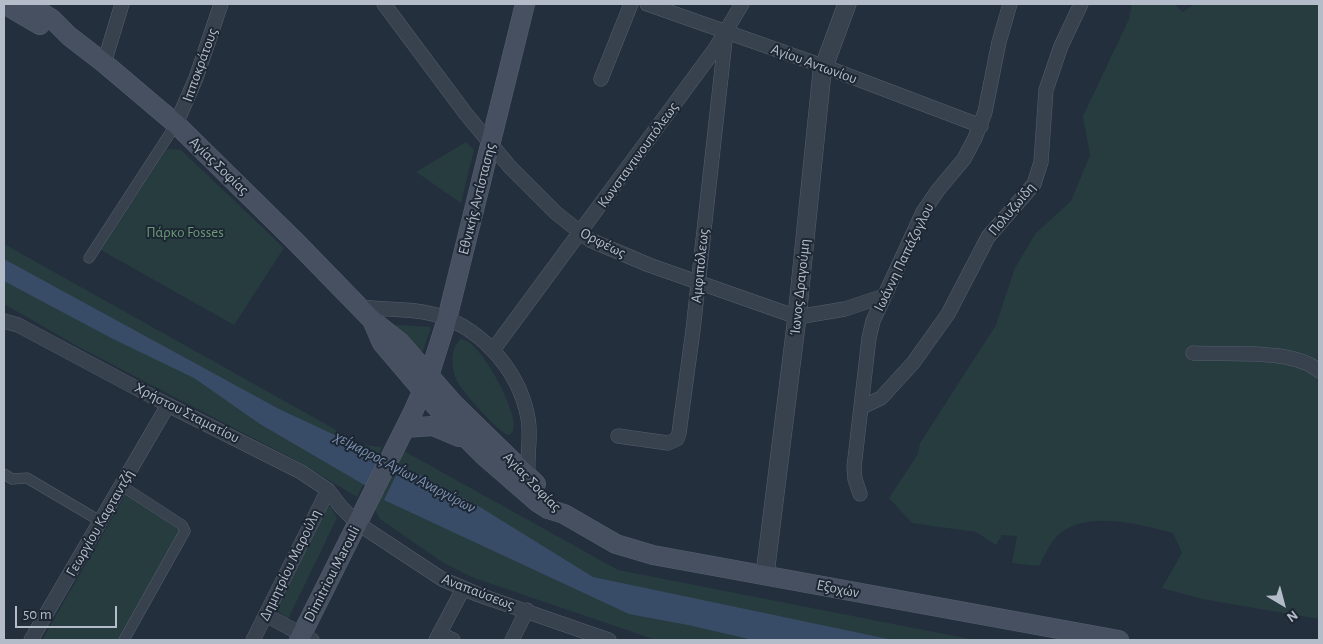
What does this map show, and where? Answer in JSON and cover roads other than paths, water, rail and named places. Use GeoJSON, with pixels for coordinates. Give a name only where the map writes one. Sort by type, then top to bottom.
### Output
{"type":"FeatureCollection","features":[{"type":"Feature","properties":{"kind":"main road","name":"Αγίας Σοφίας"},"geometry":{"type":"LineString","coordinates":[[4,4],[52,19],[69,36],[104,62],[176,124],[366,313],[400,342],[426,384],[468,442],[537,502],[548,509],[564,514]]}},
{"type":"Feature","properties":{"kind":"main road","name":"Εθνικής Αντίστασης"},"geometry":{"type":"LineString","coordinates":[[426,384],[447,320],[525,4]]}},
{"type":"Feature","properties":{"kind":"main road"},"geometry":{"type":"LineString","coordinates":[[4,22],[29,12]]}},
{"type":"Feature","properties":{"kind":"main road","name":"Αγίας Σοφίας"},"geometry":{"type":"LineString","coordinates":[[426,384],[505,454],[564,514]]}},
{"type":"Feature","properties":{"kind":"main road"},"geometry":{"type":"LineString","coordinates":[[426,384],[405,428],[433,426],[468,442]]}},
{"type":"Feature","properties":{"kind":"main road","name":"Dimitriou Marouli"},"geometry":{"type":"LineString","coordinates":[[304,638],[361,516],[405,428]]}},
{"type":"Feature","properties":{"kind":"main road","name":"Εξοχών"},"geometry":{"type":"LineString","coordinates":[[564,514],[608,540],[632,550],[1119,640]]}},
{"type":"Feature","properties":{"kind":"street"},"geometry":{"type":"LineString","coordinates":[[104,62],[122,4]]}},
{"type":"Feature","properties":{"kind":"street","name":"Ιπποκράτους"},"geometry":{"type":"LineString","coordinates":[[176,124],[196,78],[221,4]]}},
{"type":"Feature","properties":{"kind":"street","name":"Ορφέως"},"geometry":{"type":"LineString","coordinates":[[384,4],[491,145],[535,193],[581,233],[614,251],[797,317],[845,309],[884,296]]}},
{"type":"Feature","properties":{"kind":"street"},"geometry":{"type":"LineString","coordinates":[[601,79],[631,4]]}},
{"type":"Feature","properties":{"kind":"street","name":"Αγίου Αντωνίου"},"geometry":{"type":"LineString","coordinates":[[647,4],[823,66],[981,126]]}},
{"type":"Feature","properties":{"kind":"street","name":"Κωνσταντινουπόλεως"},"geometry":{"type":"LineString","coordinates":[[493,350],[698,72],[726,32],[742,4]]}},
{"type":"Feature","properties":{"kind":"street","name":"Ίωνος Δραγούμη"},"geometry":{"type":"LineString","coordinates":[[766,574],[797,317],[823,66],[847,4]]}},
{"type":"Feature","properties":{"kind":"street","name":"Ιωάννη Παπάζογλου"},"geometry":{"type":"LineString","coordinates":[[860,494],[855,479],[854,467],[870,332],[884,296],[923,212],[938,190],[964,159],[981,126],[1010,4]]}},
{"type":"Feature","properties":{"kind":"street","name":"Πολυζωίδη"},"geometry":{"type":"LineString","coordinates":[[862,408],[876,402],[886,394],[913,363],[948,314],[988,237],[1034,184],[1041,162],[1046,90],[1061,46],[1081,4]]}},
{"type":"Feature","properties":{"kind":"street","name":"Αμφιπόλεως"},"geometry":{"type":"LineString","coordinates":[[618,436],[668,444],[677,440],[691,349],[726,32]]}},
{"type":"Feature","properties":{"kind":"street"},"geometry":{"type":"LineString","coordinates":[[698,72],[720,78]]}},
{"type":"Feature","properties":{"kind":"street"},"geometry":{"type":"LineString","coordinates":[[89,258],[176,124]]}},
{"type":"Feature","properties":{"kind":"street"},"geometry":{"type":"LineString","coordinates":[[366,313],[422,312],[447,320],[472,333],[493,350],[510,371],[528,418],[530,442],[528,477],[537,502]]}},
{"type":"Feature","properties":{"kind":"street","name":"Χρήστου Σταματίου"},"geometry":{"type":"LineString","coordinates":[[4,320],[18,325],[168,405],[295,468],[328,490],[341,508],[361,516]]}},
{"type":"Feature","properties":{"kind":"street"},"geometry":{"type":"LineString","coordinates":[[1193,353],[1282,357],[1305,361],[1319,371]]}},
{"type":"Feature","properties":{"kind":"street","name":"Γεωργίου Καφταντζή"},"geometry":{"type":"LineString","coordinates":[[31,640],[168,405]]}},
{"type":"Feature","properties":{"kind":"street"},"geometry":{"type":"LineString","coordinates":[[505,454],[530,442]]}},
{"type":"Feature","properties":{"kind":"street"},"geometry":{"type":"LineString","coordinates":[[4,474],[12,479],[27,478],[100,522]]}},
{"type":"Feature","properties":{"kind":"street"},"geometry":{"type":"LineString","coordinates":[[122,486],[182,525],[185,530],[124,640]]}},
{"type":"Feature","properties":{"kind":"street","name":"Δημητρίου Μαρούλη"},"geometry":{"type":"LineString","coordinates":[[253,640],[328,490]]}},
{"type":"Feature","properties":{"kind":"street","name":"Αναπαύσεως"},"geometry":{"type":"LineString","coordinates":[[361,516],[424,568],[462,589],[609,640]]}},
{"type":"Feature","properties":{"kind":"street"},"geometry":{"type":"LineString","coordinates":[[453,640],[438,637],[462,589]]}},
{"type":"Feature","properties":{"kind":"street"},"geometry":{"type":"LineString","coordinates":[[512,640],[527,610]]}},
{"type":"Feature","properties":{"kind":"street"},"geometry":{"type":"LineString","coordinates":[[266,615],[304,638]]}},
{"type":"Feature","properties":{"kind":"water"},"geometry":{"type":"Polygon","coordinates":[[[4,259],[279,409],[382,457],[366,486],[260,424],[194,378],[113,339],[4,281],[4,259]]]}},
{"type":"Feature","properties":{"kind":"water","name":"χείμαρρος Αγίων Αναργύρων"},"geometry":{"type":"Polygon","coordinates":[[[401,465],[475,504],[593,577],[893,640],[753,640],[629,614],[384,500],[401,465]]]}},
{"type":"Feature","properties":{"kind":"park label","name":"Πάρκο Fosses"},"geometry":{"type":"Point","coordinates":[185,232]}}]}
